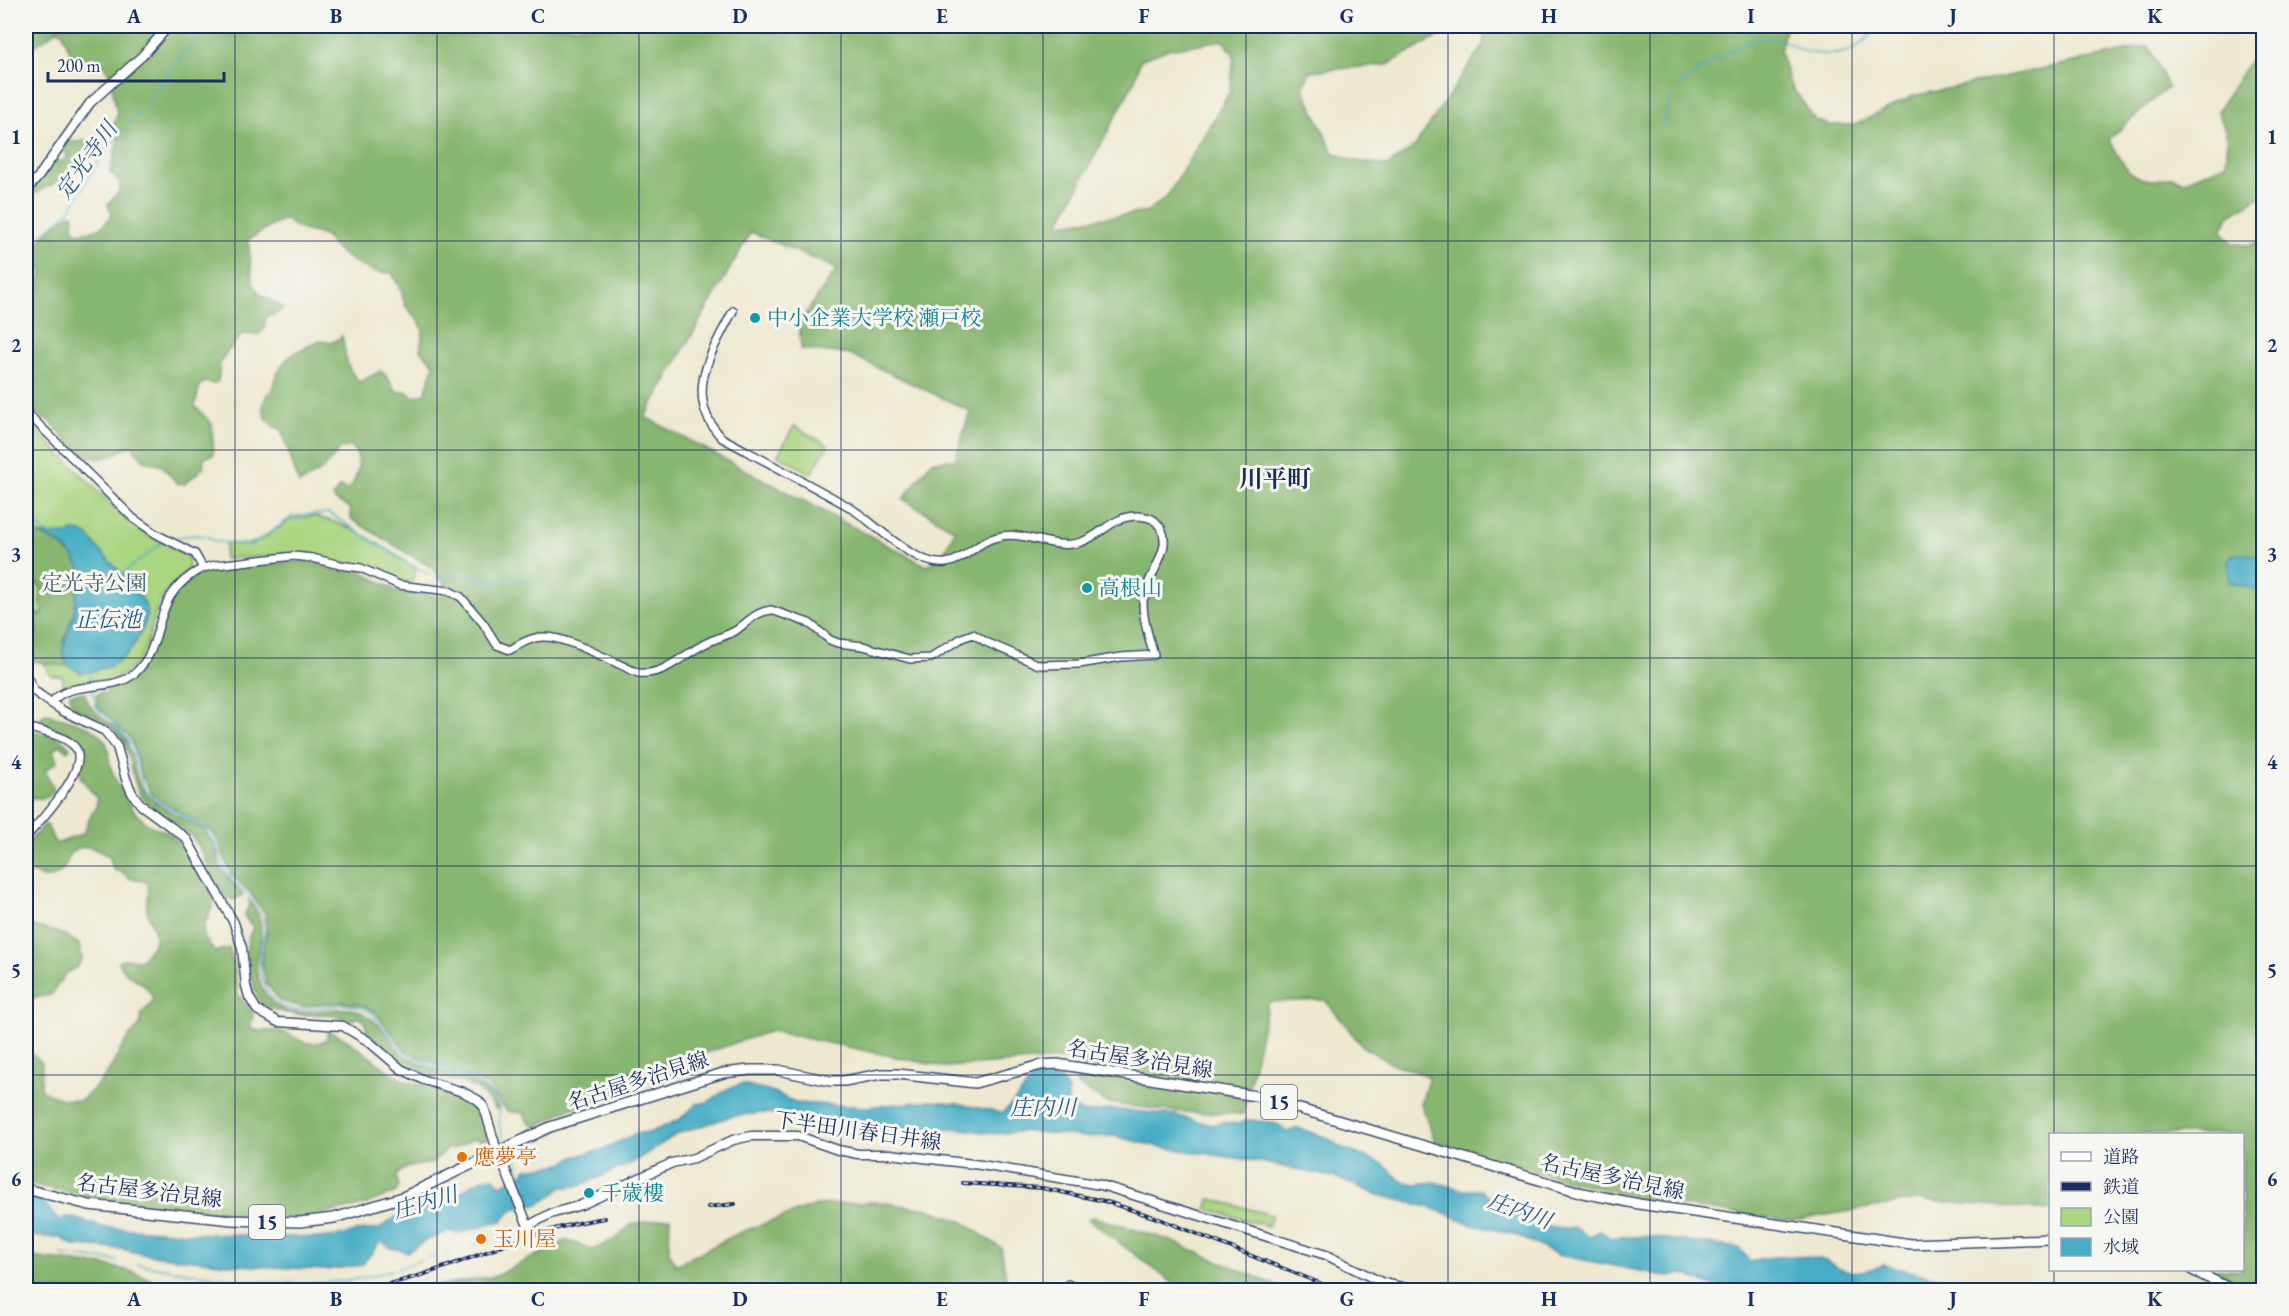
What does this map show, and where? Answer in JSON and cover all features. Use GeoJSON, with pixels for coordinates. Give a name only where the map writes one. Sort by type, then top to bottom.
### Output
{"type":"FeatureCollection","features":[{"type":"Feature","properties":{"kind":"main road"},"geometry":{"type":"LineString","coordinates":[[26,191],[90,103],[142,56],[169,26]]}},
{"type":"Feature","properties":{"kind":"main road","name":"下半田川春日井線"},"geometry":{"type":"LineString","coordinates":[[26,675],[30,692],[105,732],[117,747],[126,779],[141,805],[186,838],[234,923],[242,948],[246,986],[249,997],[257,1010],[278,1022],[343,1026],[368,1041],[401,1069],[424,1080],[472,1096],[484,1107],[504,1150],[528,1226],[550,1214],[581,1205],[672,1163],[694,1158],[742,1138],[798,1137],[858,1154],[890,1155],[981,1165],[1101,1185],[1307,1248],[1383,1283],[1416,1290]]}},
{"type":"Feature","properties":{"kind":"main road","name":"名古屋多治見線"},"geometry":{"type":"LineString","coordinates":[[26,1189],[125,1210],[232,1220],[300,1222],[334,1218],[404,1197],[550,1127],[707,1077],[734,1071],[778,1070],[830,1081],[898,1074],[975,1083],[1041,1065],[1057,1064],[1256,1096],[1571,1190],[1611,1199],[1911,1244],[2049,1239]]}},
{"type":"Feature","properties":{"kind":"main road"},"geometry":{"type":"LineString","coordinates":[[2196,1271],[2233,1290]]}},
{"type":"Feature","properties":{"kind":"street"},"geometry":{"type":"LineString","coordinates":[[51,703],[57,694],[98,687],[123,680],[135,673],[149,651],[172,592],[186,578],[203,568],[216,565],[294,556],[361,568],[399,585],[449,591],[462,597],[497,645],[510,650],[528,641],[546,636],[564,641],[638,673],[648,674],[661,670],[701,645],[723,638],[749,619],[771,610],[809,623],[830,640],[838,643],[863,646],[910,659],[931,658],[962,638],[973,634],[1039,665],[1079,664],[1121,657],[1154,655],[1144,620],[1143,600],[1165,540],[1157,522],[1149,518],[1132,516],[1117,520],[1082,542],[1067,546],[1022,536],[995,537],[980,543],[964,556],[947,563],[929,562],[883,534],[847,505],[722,438],[710,423],[703,402],[702,384],[705,366],[734,311]]}},
{"type":"Feature","properties":{"kind":"street"},"geometry":{"type":"LineString","coordinates":[[26,412],[133,518],[156,534],[195,554],[203,568]]}},
{"type":"Feature","properties":{"kind":"street"},"geometry":{"type":"LineString","coordinates":[[26,726],[71,743],[77,749],[80,758],[70,781],[26,837]]}},
{"type":"Feature","properties":{"kind":"street"},"geometry":{"type":"LineString","coordinates":[[1068,1284],[1078,1290]]}},
{"type":"Feature","properties":{"kind":"green space"},"geometry":{"type":"Polygon","coordinates":[[[26,26],[1457,26],[1387,65],[1310,71],[1303,88],[1333,152],[1351,160],[1387,166],[1415,146],[1483,45],[1486,26],[1786,26],[1780,51],[1790,84],[1815,120],[1830,125],[1855,125],[1913,96],[2149,46],[2168,87],[2109,139],[2121,160],[2133,174],[2148,180],[2173,177],[2183,182],[2226,164],[2228,139],[2218,110],[2263,40],[2263,195],[2230,215],[2221,230],[2233,244],[2251,245],[2264,239],[2263,1290],[2245,1290],[2234,1282],[2208,1271],[2244,1271],[2244,1133],[2049,1133],[2049,1210],[1915,1200],[1792,1221],[1648,1201],[1502,1163],[1435,1141],[1421,1104],[1429,1076],[1393,1064],[1363,1047],[1325,1000],[1268,1002],[1243,1114],[1178,1112],[1108,1103],[1077,1085],[1078,1058],[944,1067],[771,1031],[702,1054],[612,1095],[564,1111],[537,1127],[529,1123],[523,1113],[507,1111],[488,1085],[407,1052],[375,1012],[365,1006],[343,1002],[302,1007],[280,1001],[266,983],[261,959],[267,929],[265,913],[251,893],[231,875],[217,838],[211,830],[151,793],[140,772],[131,739],[98,708],[95,704],[98,701],[96,695],[100,692],[104,694],[113,686],[137,674],[176,592],[186,582],[206,571],[223,567],[310,561],[334,570],[360,571],[399,592],[443,596],[448,588],[434,569],[351,519],[350,508],[333,497],[340,487],[347,490],[355,478],[358,468],[356,452],[350,446],[340,449],[322,470],[299,484],[281,429],[268,421],[263,407],[266,396],[272,390],[284,363],[300,350],[320,341],[332,342],[342,336],[346,360],[360,382],[380,371],[385,374],[397,392],[406,391],[414,397],[425,394],[434,364],[420,350],[423,331],[420,323],[405,305],[401,290],[391,272],[377,272],[352,261],[338,251],[324,236],[300,229],[286,219],[248,240],[253,283],[259,293],[283,308],[278,313],[265,317],[265,328],[258,335],[242,334],[224,356],[220,364],[218,381],[214,384],[207,382],[200,384],[195,406],[212,424],[214,447],[213,455],[204,458],[203,468],[185,484],[177,483],[162,466],[144,460],[131,445],[111,456],[98,459],[77,453],[52,423],[26,407],[26,350],[33,333],[30,328],[26,334],[26,301],[35,282],[42,275],[42,271],[26,268],[27,261],[36,245],[50,230],[71,214],[74,215],[73,226],[77,233],[98,229],[109,219],[112,214],[108,205],[120,190],[119,180],[110,173],[119,137],[112,137],[99,144],[73,173],[36,193],[33,192],[33,187],[56,158],[62,162],[68,156],[62,148],[66,142],[90,139],[106,132],[116,120],[117,112],[109,74],[102,61],[96,56],[77,59],[70,52],[62,32],[57,29],[47,38],[26,50],[26,26]],[[1223,40],[1169,49],[1140,60],[1135,80],[1059,224],[1146,212],[1167,197],[1230,92],[1234,55],[1223,40]],[[751,232],[645,417],[927,566],[943,554],[955,530],[903,499],[932,461],[955,460],[970,411],[849,354],[801,349],[799,323],[837,269],[751,232]]]}},
{"type":"Feature","properties":{"kind":"green space","name":"定光寺公園"},"geometry":{"type":"Polygon","coordinates":[[[26,420],[130,523],[188,556],[189,570],[174,582],[163,597],[141,656],[131,668],[108,680],[64,685],[62,676],[51,676],[42,659],[26,663],[26,420]]]}},
{"type":"Feature","properties":{"kind":"green space"},"geometry":{"type":"Polygon","coordinates":[[[794,426],[828,445],[811,474],[778,455],[794,426]]]}},
{"type":"Feature","properties":{"kind":"green space"},"geometry":{"type":"Polygon","coordinates":[[[313,516],[354,530],[404,560],[416,569],[411,583],[310,554],[224,559],[226,543],[246,545],[261,540],[292,519],[313,516]]]}},
{"type":"Feature","properties":{"kind":"green space"},"geometry":{"type":"Polygon","coordinates":[[[26,518],[32,532],[67,549],[80,569],[74,613],[63,644],[64,659],[69,666],[36,662],[30,643],[36,635],[37,626],[28,623],[26,615],[32,611],[40,616],[44,610],[40,603],[42,589],[38,584],[29,582],[26,577],[26,518]]]}},
{"type":"Feature","properties":{"kind":"green space"},"geometry":{"type":"Polygon","coordinates":[[[85,692],[90,705],[123,736],[130,750],[142,789],[160,806],[205,831],[215,846],[221,870],[243,895],[233,900],[226,896],[220,890],[197,843],[141,796],[126,747],[119,736],[104,722],[72,705],[70,694],[85,692]]]}},
{"type":"Feature","properties":{"kind":"green space"},"geometry":{"type":"Polygon","coordinates":[[[46,713],[86,726],[100,735],[107,744],[110,765],[116,780],[136,814],[149,825],[171,835],[196,867],[214,902],[203,932],[215,952],[229,948],[238,995],[253,1014],[250,1028],[260,1031],[284,1032],[312,1043],[327,1039],[327,1033],[331,1032],[359,1048],[403,1080],[451,1097],[470,1101],[484,1121],[487,1131],[486,1141],[475,1138],[453,1149],[448,1148],[432,1163],[409,1167],[401,1171],[396,1176],[399,1186],[396,1192],[364,1205],[303,1218],[243,1217],[117,1203],[26,1183],[26,1053],[35,1056],[42,1063],[41,1091],[62,1099],[80,1101],[110,1069],[127,1040],[140,1026],[141,1014],[153,998],[150,991],[127,973],[119,962],[123,959],[140,960],[155,940],[147,909],[149,891],[147,882],[129,878],[124,873],[114,870],[109,856],[90,847],[70,853],[64,868],[54,876],[42,876],[27,870],[26,845],[44,825],[47,825],[55,843],[59,843],[84,833],[92,812],[96,809],[97,799],[81,778],[79,768],[83,753],[66,736],[42,728],[40,718],[46,713]]]}},
{"type":"Feature","properties":{"kind":"green space"},"geometry":{"type":"Polygon","coordinates":[[[26,729],[56,737],[70,748],[67,751],[60,745],[53,750],[57,762],[45,770],[54,789],[46,798],[26,797],[26,729]]]}},
{"type":"Feature","properties":{"kind":"green space"},"geometry":{"type":"Polygon","coordinates":[[[248,898],[257,913],[261,927],[258,977],[274,1004],[282,1009],[300,1013],[349,1009],[363,1013],[381,1028],[405,1057],[471,1082],[492,1097],[498,1106],[497,1110],[480,1091],[467,1084],[407,1068],[367,1032],[364,1020],[357,1017],[354,1020],[346,1019],[327,1014],[293,1014],[261,1004],[248,964],[248,938],[253,927],[244,916],[250,904],[248,898]]]}},
{"type":"Feature","properties":{"kind":"green space"},"geometry":{"type":"Polygon","coordinates":[[[26,924],[63,934],[79,944],[82,959],[77,967],[65,974],[51,995],[26,999],[26,924]]]}},
{"type":"Feature","properties":{"kind":"green space"},"geometry":{"type":"Polygon","coordinates":[[[1211,1199],[1272,1215],[1268,1226],[1206,1209],[1211,1199]]]}},
{"type":"Feature","properties":{"kind":"green space"},"geometry":{"type":"Polygon","coordinates":[[[876,1202],[928,1209],[963,1222],[1001,1248],[1008,1290],[409,1290],[496,1276],[566,1240],[593,1250],[617,1238],[632,1224],[670,1218],[669,1251],[676,1265],[739,1233],[816,1205],[876,1202]]]}},
{"type":"Feature","properties":{"kind":"green space"},"geometry":{"type":"Polygon","coordinates":[[[1093,1217],[1169,1240],[1286,1290],[1182,1290],[1088,1219],[1093,1217]]]}},
{"type":"Feature","properties":{"kind":"green space"},"geometry":{"type":"Polygon","coordinates":[[[26,1256],[91,1263],[129,1271],[165,1286],[169,1290],[26,1290],[26,1256]]]}},
{"type":"Feature","properties":{"kind":"water","name":"正伝池"},"geometry":{"type":"Polygon","coordinates":[[[72,531],[82,532],[89,536],[140,595],[147,613],[141,633],[125,657],[106,668],[81,673],[69,666],[62,651],[74,613],[80,569],[64,547],[40,535],[69,534],[72,531]]]}},
{"type":"Feature","properties":{"kind":"water"},"geometry":{"type":"Polygon","coordinates":[[[2245,553],[2258,557],[2263,562],[2263,587],[2257,590],[2229,581],[2228,561],[2232,555],[2245,553]]]}},
{"type":"Feature","properties":{"kind":"water","name":"庄内川"},"geometry":{"type":"Polygon","coordinates":[[[1049,1075],[1061,1080],[1068,1091],[1068,1105],[1085,1113],[1111,1109],[1175,1115],[1212,1125],[1224,1122],[1238,1124],[1247,1120],[1279,1125],[1286,1132],[1298,1128],[1328,1138],[1340,1147],[1383,1164],[1401,1181],[1416,1184],[1434,1182],[1464,1190],[1482,1190],[1495,1200],[1526,1210],[1546,1225],[1561,1229],[1574,1227],[1589,1237],[1600,1231],[1611,1238],[1643,1236],[1739,1248],[1750,1261],[1777,1257],[1809,1257],[1826,1261],[1840,1269],[1852,1272],[1884,1265],[1961,1283],[1974,1290],[1764,1290],[1710,1285],[1684,1274],[1666,1276],[1558,1255],[1514,1234],[1473,1225],[1433,1208],[1378,1195],[1337,1178],[1256,1161],[1160,1147],[1114,1136],[1085,1137],[1027,1131],[996,1134],[962,1129],[888,1125],[858,1128],[805,1115],[761,1113],[732,1116],[677,1134],[630,1164],[581,1185],[560,1188],[551,1197],[539,1203],[515,1208],[501,1221],[457,1234],[449,1231],[407,1252],[391,1248],[381,1241],[362,1265],[326,1270],[237,1265],[142,1254],[122,1249],[74,1246],[59,1237],[37,1237],[26,1232],[26,1194],[40,1198],[59,1221],[67,1216],[102,1227],[318,1238],[346,1235],[356,1231],[379,1229],[396,1217],[419,1210],[430,1201],[440,1201],[455,1196],[483,1179],[493,1177],[500,1185],[521,1176],[526,1169],[563,1164],[571,1158],[603,1149],[637,1133],[649,1133],[680,1119],[697,1104],[708,1102],[727,1089],[742,1084],[768,1090],[797,1103],[866,1107],[928,1101],[956,1103],[1002,1113],[1034,1077],[1049,1075]]]}},
{"type":"Feature","properties":{"kind":"waterway","name":"定光寺川"},"geometry":{"type":"LineString","coordinates":[[26,249],[70,210],[99,161],[119,134],[145,109],[178,61],[207,26]]}},
{"type":"Feature","properties":{"kind":"waterway"},"geometry":{"type":"LineString","coordinates":[[1679,88],[1710,63],[1752,41],[1776,39],[1807,52],[1840,53],[1856,48],[1880,26]]}},
{"type":"Feature","properties":{"kind":"waterway"},"geometry":{"type":"LineString","coordinates":[[1662,127],[1671,97]]}},
{"type":"Feature","properties":{"kind":"waterway","name":"定光寺川"},"geometry":{"type":"LineString","coordinates":[[26,501],[37,525],[50,535]]}},
{"type":"Feature","properties":{"kind":"waterway"},"geometry":{"type":"LineString","coordinates":[[176,537],[205,536],[217,542],[252,545],[293,516],[329,513],[405,562],[441,580],[466,572],[482,580],[499,582],[537,579]]}},
{"type":"Feature","properties":{"kind":"waterway"},"geometry":{"type":"LineString","coordinates":[[121,575],[160,544]]}},
{"type":"Feature","properties":{"kind":"waterway","name":"定光寺川"},"geometry":{"type":"LineString","coordinates":[[90,671],[91,684]]}},
{"type":"Feature","properties":{"kind":"waterway","name":"定光寺川"},"geometry":{"type":"LineString","coordinates":[[92,689],[95,702],[132,745],[144,789],[156,801],[212,833],[225,871],[233,882],[252,897],[263,918],[265,931],[260,964],[262,980],[270,996],[280,1006],[296,1010],[343,1004],[363,1008],[373,1014],[408,1056],[432,1063],[482,1084],[501,1104],[499,1125],[507,1144]]}},
{"type":"Feature","properties":{"kind":"waterway","name":"庄内川"},"geometry":{"type":"LineString","coordinates":[[861,1125],[913,1127],[928,1124]]}},
{"type":"Feature","properties":{"kind":"waterway","name":"定光寺川"},"geometry":{"type":"LineString","coordinates":[[511,1151],[517,1160],[520,1177]]}},
{"type":"Feature","properties":{"kind":"waterway"},"geometry":{"type":"LineString","coordinates":[[498,1235],[503,1233]]}},
{"type":"Feature","properties":{"kind":"waterway"},"geometry":{"type":"LineString","coordinates":[[474,1245],[478,1243]]}},
{"type":"Feature","properties":{"kind":"waterway"},"geometry":{"type":"LineString","coordinates":[[60,1255],[117,1261]]}},
{"type":"Feature","properties":{"kind":"waterway"},"geometry":{"type":"LineString","coordinates":[[427,1258],[436,1256]]}},
{"type":"Feature","properties":{"kind":"waterway"},"geometry":{"type":"LineString","coordinates":[[397,1269],[422,1260]]}},
{"type":"Feature","properties":{"kind":"waterway"},"geometry":{"type":"LineString","coordinates":[[137,1264],[233,1279],[297,1283],[361,1278],[392,1270]]}},
{"type":"Feature","properties":{"kind":"waterway"},"geometry":{"type":"LineString","coordinates":[[1420,1288],[1436,1290]]}},
{"type":"Feature","properties":{"kind":"railway"},"geometry":{"type":"LineString","coordinates":[[963,1183],[1042,1188],[1104,1201],[1157,1218],[1337,1290]]}},
{"type":"Feature","properties":{"kind":"railway"},"geometry":{"type":"LineString","coordinates":[[708,1207],[735,1204]]}},
{"type":"Feature","properties":{"kind":"railway"},"geometry":{"type":"LineString","coordinates":[[358,1290],[420,1275],[542,1233],[605,1218]]}},
{"type":"Feature","properties":{"kind":"place","name":"中小企業大学校 瀬戸校"},"geometry":{"type":"Point","coordinates":[755,318]}},
{"type":"Feature","properties":{"kind":"place","name":"高根山"},"geometry":{"type":"Point","coordinates":[1087,588]}},
{"type":"Feature","properties":{"kind":"place","name":"應夢亭"},"geometry":{"type":"Point","coordinates":[462,1157]}},
{"type":"Feature","properties":{"kind":"place","name":"千歳樓"},"geometry":{"type":"Point","coordinates":[589,1193]}},
{"type":"Feature","properties":{"kind":"place","name":"玉川屋"},"geometry":{"type":"Point","coordinates":[481,1239]}},
{"type":"Feature","properties":{"kind":"district","name":"川平町"},"geometry":{"type":"Point","coordinates":[1275,479]}}]}
